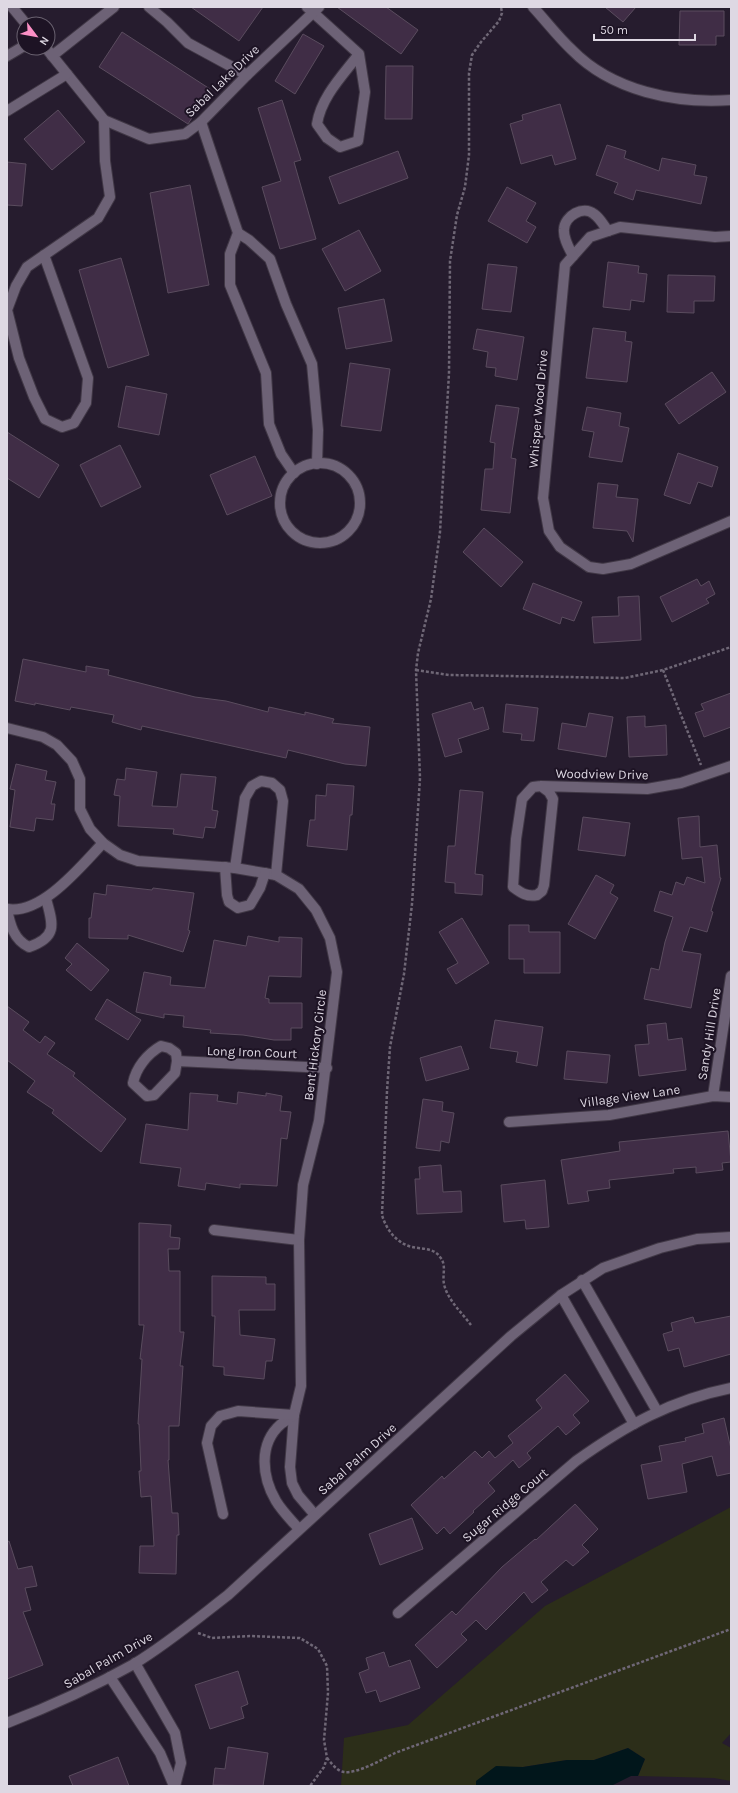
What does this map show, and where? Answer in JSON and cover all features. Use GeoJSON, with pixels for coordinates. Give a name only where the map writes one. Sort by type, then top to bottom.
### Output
{"type":"FeatureCollection","features":[{"type":"Feature","properties":{"kind":"street"},"geometry":{"type":"LineString","coordinates":[[12,7],[19,16]]}},
{"type":"Feature","properties":{"kind":"street"},"geometry":{"type":"LineString","coordinates":[[56,53],[114,7]]}},
{"type":"Feature","properties":{"kind":"street"},"geometry":{"type":"LineString","coordinates":[[149,7],[168,22],[188,43],[247,75]]}},
{"type":"Feature","properties":{"kind":"street"},"geometry":{"type":"LineString","coordinates":[[533,7],[572,51],[602,74],[639,91],[680,98],[716,101],[731,100]]}},
{"type":"Feature","properties":{"kind":"street"},"geometry":{"type":"LineString","coordinates":[[313,9],[359,54],[365,92],[358,141],[340,147],[327,138],[317,124],[319,112],[329,93],[359,54]]}},
{"type":"Feature","properties":{"kind":"street","name":"Sabal Lake Drive"},"geometry":{"type":"LineString","coordinates":[[52,56],[104,120],[148,139],[184,134],[200,122],[313,9]]}},
{"type":"Feature","properties":{"kind":"street"},"geometry":{"type":"LineString","coordinates":[[7,56],[16,51]]}},
{"type":"Feature","properties":{"kind":"street"},"geometry":{"type":"LineString","coordinates":[[7,112],[67,74]]}},
{"type":"Feature","properties":{"kind":"street"},"geometry":{"type":"LineString","coordinates":[[44,255],[88,378],[86,403],[74,422],[62,428],[45,419],[34,397],[19,358],[7,310],[16,286],[27,266],[98,218],[110,197],[105,161],[104,120]]}},
{"type":"Feature","properties":{"kind":"street"},"geometry":{"type":"LineString","coordinates":[[200,122],[238,233],[249,240],[270,259],[286,304],[312,364],[318,430],[317,464]]}},
{"type":"Feature","properties":{"kind":"street"},"geometry":{"type":"LineString","coordinates":[[573,256],[563,230],[565,224],[575,213],[581,210],[589,211],[595,214],[608,231]]}},
{"type":"Feature","properties":{"kind":"street","name":"Whisper Wood Drive"},"geometry":{"type":"LineString","coordinates":[[731,236],[715,237],[620,227],[590,237],[565,265],[543,498],[549,531],[560,547],[589,567],[603,569],[631,564],[731,521]]}},
{"type":"Feature","properties":{"kind":"street"},"geometry":{"type":"LineString","coordinates":[[238,233],[230,254],[230,285],[266,373],[269,424],[281,454],[294,473]]}},
{"type":"Feature","properties":{"kind":"street"},"geometry":{"type":"LineString","coordinates":[[317,464],[330,465],[343,470],[353,480],[359,493],[360,506],[356,520],[348,531],[337,540],[325,543],[313,543],[301,538],[291,530],[284,520],[281,508],[281,495],[286,483],[294,473],[305,467],[317,464]]}},
{"type":"Feature","properties":{"kind":"street","name":"Bent Hickory Circle"},"geometry":{"type":"LineString","coordinates":[[7,728],[43,736],[57,745],[72,761],[80,779],[80,808],[90,829],[103,843],[120,855],[138,861],[235,868],[276,875],[299,889],[316,910],[330,938],[337,972],[327,1068],[319,1121],[303,1185],[299,1240],[301,1386],[294,1416],[290,1467],[292,1483],[298,1495],[315,1515]]}},
{"type":"Feature","properties":{"kind":"street","name":"Woodview Drive"},"geometry":{"type":"LineString","coordinates":[[541,786],[647,789],[681,783],[731,766]]}},
{"type":"Feature","properties":{"kind":"street"},"geometry":{"type":"LineString","coordinates":[[235,868],[245,798],[252,786],[261,781],[272,783],[280,790],[283,801],[276,875]]}},
{"type":"Feature","properties":{"kind":"street"},"geometry":{"type":"LineString","coordinates":[[541,786],[549,792],[553,799],[544,886],[542,891],[537,895],[521,894],[513,887],[516,839],[522,799],[533,787],[541,786]]}},
{"type":"Feature","properties":{"kind":"street"},"geometry":{"type":"LineString","coordinates":[[46,899],[52,927],[49,936],[40,943],[29,948],[21,943],[11,927],[7,909],[30,906],[46,899],[103,843]]}},
{"type":"Feature","properties":{"kind":"street"},"geometry":{"type":"LineString","coordinates":[[225,867],[229,902],[238,908],[250,905],[260,888],[265,873]]}},
{"type":"Feature","properties":{"kind":"street","name":"Sandy Hill Drive"},"geometry":{"type":"LineString","coordinates":[[713,1096],[731,976]]}},
{"type":"Feature","properties":{"kind":"street"},"geometry":{"type":"LineString","coordinates":[[161,1046],[176,1053],[177,1062],[176,1073],[154,1095],[147,1096],[133,1084],[135,1074],[150,1052],[161,1046]]}},
{"type":"Feature","properties":{"kind":"street","name":"Long Iron Court"},"geometry":{"type":"LineString","coordinates":[[177,1062],[327,1068]]}},
{"type":"Feature","properties":{"kind":"street","name":"Village View Lane"},"geometry":{"type":"LineString","coordinates":[[509,1122],[609,1115],[713,1096],[731,1097]]}},
{"type":"Feature","properties":{"kind":"street"},"geometry":{"type":"LineString","coordinates":[[214,1230],[299,1240]]}},
{"type":"Feature","properties":{"kind":"street","name":"Sabal Palm Drive"},"geometry":{"type":"LineString","coordinates":[[7,1724],[60,1702],[110,1677],[135,1663],[184,1630],[228,1595],[511,1336],[561,1295],[582,1280],[603,1268],[660,1248],[697,1239],[731,1236]]}},
{"type":"Feature","properties":{"kind":"street"},"geometry":{"type":"LineString","coordinates":[[582,1280],[657,1411]]}},
{"type":"Feature","properties":{"kind":"street"},"geometry":{"type":"LineString","coordinates":[[561,1295],[634,1424]]}},
{"type":"Feature","properties":{"kind":"street","name":"Sugar Ridge Court"},"geometry":{"type":"LineString","coordinates":[[398,1613],[576,1461],[603,1442],[657,1411],[709,1393],[731,1388]]}},
{"type":"Feature","properties":{"kind":"street"},"geometry":{"type":"LineString","coordinates":[[223,1514],[207,1443],[211,1426],[220,1416],[238,1411],[294,1416]]}},
{"type":"Feature","properties":{"kind":"street"},"geometry":{"type":"LineString","coordinates":[[294,1416],[280,1424],[264,1452],[266,1477],[276,1500],[299,1529]]}},
{"type":"Feature","properties":{"kind":"street"},"geometry":{"type":"LineString","coordinates":[[135,1663],[175,1733],[181,1763],[175,1786]]}},
{"type":"Feature","properties":{"kind":"street"},"geometry":{"type":"LineString","coordinates":[[110,1677],[160,1753],[175,1786]]}},
{"type":"Feature","properties":{"kind":"path"},"geometry":{"type":"LineString","coordinates":[[471,1325],[449,1296],[444,1284],[444,1266],[440,1257],[432,1250],[410,1246],[393,1236],[386,1226],[382,1214],[390,1047],[404,974],[412,904],[420,778],[416,670],[418,653],[431,599],[440,532],[449,373],[450,261],[457,215],[465,187],[469,155],[469,73],[472,55],[499,21],[502,13],[501,7]]}},
{"type":"Feature","properties":{"kind":"path"},"geometry":{"type":"LineString","coordinates":[[416,670],[449,675],[625,678],[663,670],[731,647]]}},
{"type":"Feature","properties":{"kind":"path"},"geometry":{"type":"LineString","coordinates":[[663,670],[705,776]]}},
{"type":"Feature","properties":{"kind":"path"},"geometry":{"type":"LineString","coordinates":[[198,1634],[212,1638],[250,1636],[300,1638],[318,1649],[327,1666],[328,1692],[324,1740],[328,1758],[343,1772],[352,1772],[402,1750],[731,1629]]}},
{"type":"Feature","properties":{"kind":"path"},"geometry":{"type":"LineString","coordinates":[[310,1786],[324,1767],[328,1758]]}},
{"type":"Feature","properties":{"kind":"green space"},"geometry":{"type":"Polygon","coordinates":[[[731,1507],[731,1733],[722,1743],[731,1748],[731,1781],[714,1778],[638,1776],[645,1759],[628,1748],[594,1760],[567,1760],[523,1767],[477,1781],[476,1786],[341,1786],[344,1738],[408,1725],[545,1606],[731,1507]]]}},
{"type":"Feature","properties":{"kind":"shaded area"},"geometry":{"type":"Polygon","coordinates":[[[628,1748],[645,1759],[638,1776],[631,1776],[611,1786],[476,1786],[476,1781],[496,1766],[523,1767],[567,1760],[594,1760],[628,1748]]]}},
{"type":"Feature","properties":{"kind":"building"},"geometry":{"type":"Polygon","coordinates":[[[191,7],[263,7],[239,41],[191,7]]]}},
{"type":"Feature","properties":{"kind":"building"},"geometry":{"type":"Polygon","coordinates":[[[337,7],[386,7],[418,30],[401,54],[337,7]]]}},
{"type":"Feature","properties":{"kind":"building"},"geometry":{"type":"Polygon","coordinates":[[[605,7],[636,7],[623,22],[605,7]]]}},
{"type":"Feature","properties":{"kind":"building"},"geometry":{"type":"Polygon","coordinates":[[[680,11],[724,11],[724,36],[716,36],[716,45],[679,45],[680,11]]]}},
{"type":"Feature","properties":{"kind":"building"},"geometry":{"type":"Polygon","coordinates":[[[122,32],[210,89],[188,124],[99,67],[122,32]]]}},
{"type":"Feature","properties":{"kind":"building"},"geometry":{"type":"Polygon","coordinates":[[[303,34],[324,46],[295,94],[275,81],[303,34]]]}},
{"type":"Feature","properties":{"kind":"building"},"geometry":{"type":"Polygon","coordinates":[[[386,66],[413,66],[412,119],[385,119],[386,66]]]}},
{"type":"Feature","properties":{"kind":"building"},"geometry":{"type":"Polygon","coordinates":[[[282,100],[301,160],[294,162],[316,239],[280,249],[262,187],[281,181],[258,108],[282,100]]]}},
{"type":"Feature","properties":{"kind":"building"},"geometry":{"type":"Polygon","coordinates":[[[560,104],[576,159],[555,165],[552,155],[521,164],[510,124],[523,120],[522,115],[560,104]]]}},
{"type":"Feature","properties":{"kind":"building"},"geometry":{"type":"Polygon","coordinates":[[[58,110],[85,142],[52,170],[24,139],[58,110]]]}},
{"type":"Feature","properties":{"kind":"building"},"geometry":{"type":"Polygon","coordinates":[[[607,145],[626,151],[624,158],[659,171],[662,158],[696,165],[694,175],[707,177],[701,204],[636,190],[633,200],[614,193],[618,183],[596,175],[607,145]]]}},
{"type":"Feature","properties":{"kind":"building"},"geometry":{"type":"Polygon","coordinates":[[[398,151],[408,178],[339,204],[329,177],[398,151]]]}},
{"type":"Feature","properties":{"kind":"building"},"geometry":{"type":"Polygon","coordinates":[[[7,162],[26,164],[22,206],[7,205],[7,162]]]}},
{"type":"Feature","properties":{"kind":"building"},"geometry":{"type":"Polygon","coordinates":[[[190,185],[209,285],[168,293],[150,193],[190,185]]]}},
{"type":"Feature","properties":{"kind":"building"},"geometry":{"type":"Polygon","coordinates":[[[507,187],[536,203],[526,221],[536,227],[527,243],[488,221],[507,187]]]}},
{"type":"Feature","properties":{"kind":"building"},"geometry":{"type":"Polygon","coordinates":[[[359,230],[381,271],[345,291],[322,249],[359,230]]]}},
{"type":"Feature","properties":{"kind":"building"},"geometry":{"type":"Polygon","coordinates":[[[121,258],[149,355],[108,368],[79,270],[121,258]]]}},
{"type":"Feature","properties":{"kind":"building"},"geometry":{"type":"Polygon","coordinates":[[[608,262],[639,266],[638,273],[647,274],[644,302],[631,300],[630,310],[603,307],[608,262]]]}},
{"type":"Feature","properties":{"kind":"building"},"geometry":{"type":"Polygon","coordinates":[[[488,264],[517,267],[511,312],[482,309],[488,264]]]}},
{"type":"Feature","properties":{"kind":"building"},"geometry":{"type":"Polygon","coordinates":[[[668,275],[715,276],[714,301],[694,301],[694,313],[667,312],[668,275]]]}},
{"type":"Feature","properties":{"kind":"building"},"geometry":{"type":"Polygon","coordinates":[[[384,299],[392,341],[346,349],[338,308],[384,299]]]}},
{"type":"Feature","properties":{"kind":"building"},"geometry":{"type":"Polygon","coordinates":[[[593,328],[626,332],[625,341],[632,342],[627,382],[586,378],[593,328]]]}},
{"type":"Feature","properties":{"kind":"building"},"geometry":{"type":"Polygon","coordinates":[[[477,329],[524,337],[517,380],[495,376],[496,368],[486,367],[488,352],[473,349],[477,329]]]}},
{"type":"Feature","properties":{"kind":"building"},"geometry":{"type":"Polygon","coordinates":[[[350,363],[390,369],[381,431],[341,426],[350,363]]]}},
{"type":"Feature","properties":{"kind":"building"},"geometry":{"type":"Polygon","coordinates":[[[712,372],[726,392],[679,424],[665,404],[712,372]]]}},
{"type":"Feature","properties":{"kind":"building"},"geometry":{"type":"Polygon","coordinates":[[[126,386],[167,394],[159,435],[118,427],[126,386]]]}},
{"type":"Feature","properties":{"kind":"building"},"geometry":{"type":"Polygon","coordinates":[[[496,405],[519,408],[511,458],[516,459],[510,513],[481,510],[485,469],[493,469],[495,443],[490,442],[496,405]]]}},
{"type":"Feature","properties":{"kind":"building"},"geometry":{"type":"Polygon","coordinates":[[[587,407],[621,413],[619,426],[629,428],[622,462],[589,457],[594,432],[582,430],[587,407]]]}},
{"type":"Feature","properties":{"kind":"building"},"geometry":{"type":"Polygon","coordinates":[[[7,432],[59,465],[39,498],[7,478],[7,432]]]}},
{"type":"Feature","properties":{"kind":"building"},"geometry":{"type":"Polygon","coordinates":[[[120,445],[141,487],[101,507],[80,465],[120,445]]]}},
{"type":"Feature","properties":{"kind":"building"},"geometry":{"type":"Polygon","coordinates":[[[678,453],[718,467],[712,487],[698,482],[690,504],[664,495],[678,453]]]}},
{"type":"Feature","properties":{"kind":"building"},"geometry":{"type":"Polygon","coordinates":[[[255,456],[272,496],[227,515],[210,475],[255,456]]]}},
{"type":"Feature","properties":{"kind":"building"},"geometry":{"type":"Polygon","coordinates":[[[598,483],[618,485],[616,497],[638,499],[633,542],[627,531],[593,528],[598,483]]]}},
{"type":"Feature","properties":{"kind":"building"},"geometry":{"type":"Polygon","coordinates":[[[484,528],[523,562],[501,587],[463,552],[484,528]]]}},
{"type":"Feature","properties":{"kind":"building"},"geometry":{"type":"Polygon","coordinates":[[[697,579],[701,586],[709,581],[715,594],[706,599],[709,603],[672,622],[660,597],[697,579]]]}},
{"type":"Feature","properties":{"kind":"building"},"geometry":{"type":"Polygon","coordinates":[[[533,583],[582,602],[574,621],[562,617],[560,624],[523,609],[533,583]]]}},
{"type":"Feature","properties":{"kind":"building"},"geometry":{"type":"Polygon","coordinates":[[[639,596],[641,640],[594,643],[592,617],[619,616],[618,597],[639,596]]]}},
{"type":"Feature","properties":{"kind":"building"},"geometry":{"type":"Polygon","coordinates":[[[23,659],[86,672],[86,666],[109,670],[108,675],[195,697],[226,701],[268,712],[269,707],[305,715],[305,712],[334,719],[332,723],[370,727],[366,766],[345,764],[288,750],[286,758],[142,726],[141,730],[112,722],[114,715],[71,707],[70,710],[35,703],[35,705],[15,701],[23,659]]]}},
{"type":"Feature","properties":{"kind":"building"},"geometry":{"type":"Polygon","coordinates":[[[731,693],[731,727],[704,737],[695,713],[704,710],[701,704],[731,693]]]}},
{"type":"Feature","properties":{"kind":"building"},"geometry":{"type":"Polygon","coordinates":[[[471,702],[474,710],[483,707],[489,729],[458,739],[462,752],[445,757],[432,714],[471,702]]]}},
{"type":"Feature","properties":{"kind":"building"},"geometry":{"type":"Polygon","coordinates":[[[506,704],[538,708],[534,741],[521,740],[522,734],[503,732],[506,704]]]}},
{"type":"Feature","properties":{"kind":"building"},"geometry":{"type":"Polygon","coordinates":[[[589,713],[613,717],[606,757],[558,749],[562,723],[586,727],[589,713]]]}},
{"type":"Feature","properties":{"kind":"building"},"geometry":{"type":"Polygon","coordinates":[[[645,716],[645,727],[666,725],[667,755],[629,757],[627,717],[645,716]]]}},
{"type":"Feature","properties":{"kind":"building"},"geometry":{"type":"Polygon","coordinates":[[[16,764],[47,771],[45,780],[56,782],[51,804],[55,804],[53,820],[36,818],[34,831],[10,827],[15,790],[10,789],[16,764]]]}},
{"type":"Feature","properties":{"kind":"building"},"geometry":{"type":"Polygon","coordinates":[[[126,768],[157,772],[152,806],[177,807],[181,774],[216,777],[212,810],[218,811],[215,828],[205,827],[203,838],[173,834],[174,829],[118,826],[120,796],[114,795],[117,779],[125,780],[126,768]]]}},
{"type":"Feature","properties":{"kind":"building"},"geometry":{"type":"Polygon","coordinates":[[[327,784],[354,786],[347,850],[307,846],[310,820],[315,820],[316,795],[326,796],[327,784]]]}},
{"type":"Feature","properties":{"kind":"building"},"geometry":{"type":"Polygon","coordinates":[[[460,790],[483,792],[475,874],[483,875],[482,895],[455,893],[455,883],[445,882],[448,846],[455,846],[460,790]]]}},
{"type":"Feature","properties":{"kind":"building"},"geometry":{"type":"Polygon","coordinates":[[[699,816],[700,847],[717,845],[721,878],[711,911],[713,912],[707,932],[690,927],[682,951],[701,954],[691,1008],[644,999],[651,968],[659,970],[665,942],[673,917],[654,911],[660,891],[672,895],[676,882],[684,885],[687,877],[705,883],[702,857],[682,859],[678,818],[699,816]]]}},
{"type":"Feature","properties":{"kind":"building"},"geometry":{"type":"Polygon","coordinates":[[[583,817],[630,823],[625,856],[578,850],[583,817]]]}},
{"type":"Feature","properties":{"kind":"building"},"geometry":{"type":"Polygon","coordinates":[[[596,875],[614,885],[610,893],[618,898],[595,939],[568,924],[596,875]]]}},
{"type":"Feature","properties":{"kind":"building"},"geometry":{"type":"Polygon","coordinates":[[[107,885],[152,890],[153,888],[194,893],[188,930],[190,931],[183,952],[128,935],[128,939],[89,938],[89,918],[91,918],[94,893],[106,895],[107,885]]]}},
{"type":"Feature","properties":{"kind":"building"},"geometry":{"type":"Polygon","coordinates":[[[462,918],[489,963],[456,984],[447,969],[458,963],[439,932],[462,918]]]}},
{"type":"Feature","properties":{"kind":"building"},"geometry":{"type":"Polygon","coordinates":[[[509,925],[529,925],[529,932],[560,932],[560,973],[524,973],[524,959],[509,959],[509,925]]]}},
{"type":"Feature","properties":{"kind":"building"},"geometry":{"type":"Polygon","coordinates":[[[248,936],[279,942],[279,937],[302,938],[301,977],[269,976],[265,998],[269,999],[269,1003],[302,1003],[302,1028],[291,1028],[291,1040],[274,1040],[243,1035],[210,1033],[211,1030],[183,1027],[184,1016],[164,1014],[164,1018],[136,1012],[144,972],[171,977],[170,985],[205,988],[214,940],[246,946],[248,936]]]}},
{"type":"Feature","properties":{"kind":"building"},"geometry":{"type":"Polygon","coordinates":[[[77,943],[109,970],[91,991],[66,970],[72,964],[65,958],[77,943]]]}},
{"type":"Feature","properties":{"kind":"building"},"geometry":{"type":"Polygon","coordinates":[[[107,999],[141,1020],[128,1040],[95,1019],[107,999]]]}},
{"type":"Feature","properties":{"kind":"building"},"geometry":{"type":"Polygon","coordinates":[[[7,1006],[29,1022],[23,1030],[40,1043],[45,1036],[55,1043],[47,1054],[75,1073],[73,1076],[126,1119],[101,1152],[52,1113],[54,1110],[27,1092],[35,1081],[7,1060],[7,1006]]]}},
{"type":"Feature","properties":{"kind":"building"},"geometry":{"type":"Polygon","coordinates":[[[495,1020],[543,1027],[537,1066],[516,1062],[518,1052],[490,1048],[495,1020]]]}},
{"type":"Feature","properties":{"kind":"building"},"geometry":{"type":"Polygon","coordinates":[[[666,1023],[668,1040],[682,1038],[686,1070],[639,1076],[635,1045],[649,1044],[647,1025],[666,1023]]]}},
{"type":"Feature","properties":{"kind":"building"},"geometry":{"type":"Polygon","coordinates":[[[461,1046],[469,1069],[426,1081],[420,1058],[461,1046]]]}},
{"type":"Feature","properties":{"kind":"building"},"geometry":{"type":"Polygon","coordinates":[[[567,1051],[610,1055],[607,1083],[564,1079],[567,1051]]]}},
{"type":"Feature","properties":{"kind":"building"},"geometry":{"type":"Polygon","coordinates":[[[238,1092],[266,1096],[266,1093],[282,1096],[280,1111],[291,1112],[287,1139],[281,1138],[277,1186],[240,1184],[240,1188],[206,1183],[205,1190],[178,1186],[181,1168],[140,1163],[146,1124],[188,1130],[190,1093],[218,1095],[217,1101],[237,1104],[238,1092]]]}},
{"type":"Feature","properties":{"kind":"building"},"geometry":{"type":"Polygon","coordinates":[[[423,1099],[443,1102],[442,1111],[454,1113],[449,1143],[441,1141],[440,1151],[416,1148],[423,1099]]]}},
{"type":"Feature","properties":{"kind":"building"},"geometry":{"type":"Polygon","coordinates":[[[728,1131],[731,1162],[722,1163],[723,1170],[696,1173],[696,1167],[673,1169],[674,1173],[609,1180],[610,1188],[587,1191],[589,1201],[568,1204],[561,1160],[620,1151],[619,1142],[728,1131]]]}},
{"type":"Feature","properties":{"kind":"building"},"geometry":{"type":"Polygon","coordinates":[[[441,1165],[443,1192],[461,1191],[462,1212],[417,1214],[415,1179],[420,1179],[419,1167],[441,1165]]]}},
{"type":"Feature","properties":{"kind":"building"},"geometry":{"type":"Polygon","coordinates":[[[545,1180],[549,1227],[526,1229],[525,1220],[504,1222],[501,1185],[545,1180]]]}},
{"type":"Feature","properties":{"kind":"building"},"geometry":{"type":"Polygon","coordinates":[[[139,1223],[171,1225],[170,1237],[180,1238],[179,1249],[168,1249],[169,1271],[180,1271],[180,1332],[184,1332],[180,1366],[183,1366],[179,1426],[169,1426],[168,1460],[172,1513],[178,1513],[179,1535],[177,1535],[176,1574],[139,1573],[140,1546],[154,1546],[151,1496],[141,1497],[139,1471],[141,1471],[138,1424],[142,1359],[140,1359],[144,1325],[139,1325],[139,1223]]]}},
{"type":"Feature","properties":{"kind":"building"},"geometry":{"type":"Polygon","coordinates":[[[212,1276],[266,1277],[266,1284],[275,1284],[275,1310],[239,1310],[240,1335],[275,1339],[272,1361],[266,1361],[264,1379],[224,1375],[224,1367],[213,1366],[215,1316],[212,1316],[212,1276]]]}},
{"type":"Feature","properties":{"kind":"building"},"geometry":{"type":"Polygon","coordinates":[[[731,1316],[731,1354],[684,1367],[679,1348],[668,1351],[663,1334],[673,1331],[671,1323],[693,1317],[695,1323],[731,1316]]]}},
{"type":"Feature","properties":{"kind":"building"},"geometry":{"type":"Polygon","coordinates":[[[565,1374],[589,1401],[573,1415],[580,1423],[566,1435],[558,1426],[527,1453],[531,1458],[519,1468],[513,1460],[488,1483],[495,1491],[473,1511],[474,1512],[450,1534],[444,1527],[437,1534],[411,1505],[442,1476],[444,1479],[475,1451],[482,1458],[489,1451],[495,1458],[513,1443],[508,1436],[542,1408],[536,1400],[565,1374]]]}},
{"type":"Feature","properties":{"kind":"building"},"geometry":{"type":"Polygon","coordinates":[[[724,1418],[731,1449],[731,1473],[717,1476],[712,1456],[682,1464],[687,1492],[648,1499],[641,1465],[662,1461],[659,1446],[686,1441],[685,1438],[704,1433],[702,1424],[724,1418]]]}},
{"type":"Feature","properties":{"kind":"building"},"geometry":{"type":"Polygon","coordinates":[[[575,1504],[598,1529],[582,1545],[589,1552],[573,1566],[566,1560],[541,1582],[548,1590],[532,1603],[524,1592],[486,1630],[476,1620],[461,1634],[467,1640],[437,1668],[415,1645],[452,1611],[456,1615],[502,1567],[535,1539],[536,1540],[575,1504]]]}},
{"type":"Feature","properties":{"kind":"building"},"geometry":{"type":"Polygon","coordinates":[[[412,1518],[423,1549],[380,1565],[369,1534],[412,1518]]]}},
{"type":"Feature","properties":{"kind":"building"},"geometry":{"type":"Polygon","coordinates":[[[9,1541],[18,1569],[32,1566],[37,1586],[25,1588],[31,1610],[23,1612],[43,1665],[7,1679],[7,1542],[9,1541]]]}},
{"type":"Feature","properties":{"kind":"building"},"geometry":{"type":"Polygon","coordinates":[[[384,1652],[389,1667],[410,1660],[420,1688],[380,1702],[376,1690],[366,1693],[359,1673],[369,1669],[366,1658],[384,1652]]]}},
{"type":"Feature","properties":{"kind":"building"},"geometry":{"type":"Polygon","coordinates":[[[238,1671],[248,1704],[241,1707],[244,1718],[210,1729],[195,1685],[238,1671]]]}},
{"type":"Feature","properties":{"kind":"building"},"geometry":{"type":"Polygon","coordinates":[[[228,1747],[268,1753],[263,1786],[213,1785],[215,1768],[225,1769],[228,1747]]]}},
{"type":"Feature","properties":{"kind":"building"},"geometry":{"type":"Polygon","coordinates":[[[118,1757],[129,1786],[73,1786],[69,1776],[118,1757]]]}}]}
